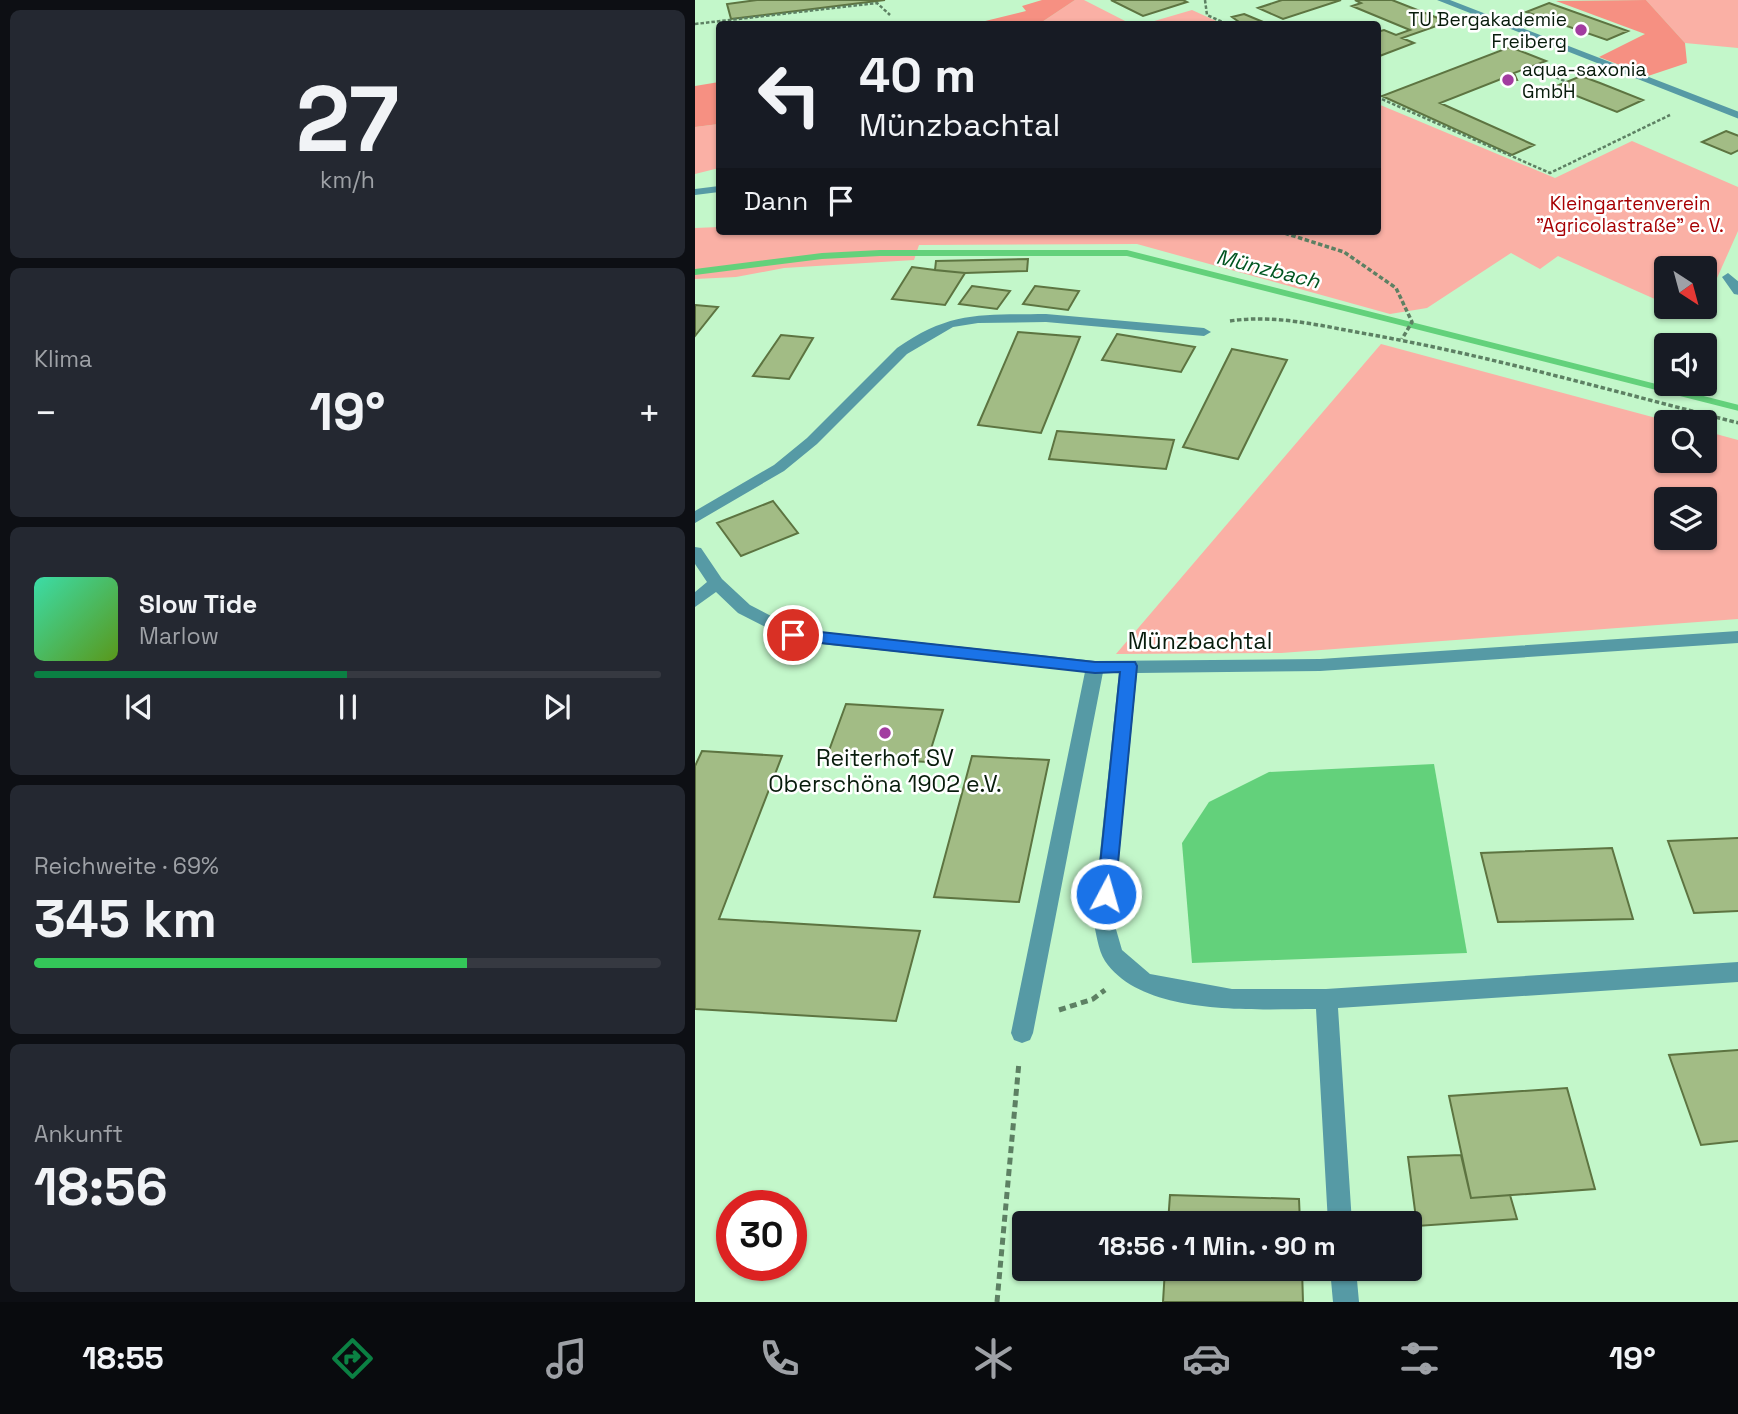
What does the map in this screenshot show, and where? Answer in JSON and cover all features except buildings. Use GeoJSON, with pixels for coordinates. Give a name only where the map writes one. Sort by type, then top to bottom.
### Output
{"type":"FeatureCollection","features":[{"type":"Feature","properties":{"kind":"street"},"geometry":{"type":"LineString","coordinates":[[1442,0],[1738,116]]}},
{"type":"Feature","properties":{"kind":"street"},"geometry":{"type":"LineString","coordinates":[[695,192],[716,189]]}},
{"type":"Feature","properties":{"kind":"street"},"geometry":{"type":"LineString","coordinates":[[1728,277],[1738,291]]}},
{"type":"Feature","properties":{"kind":"street"},"geometry":{"type":"LineString","coordinates":[[695,518],[779,468],[812,441],[902,351],[949,324],[978,319],[1046,318],[1204,332]]}},
{"type":"Feature","properties":{"kind":"street","name":"Münzbachtal"},"geometry":{"type":"LineString","coordinates":[[695,552],[716,583],[744,609],[793,635],[1095,667],[1320,665],[1738,638]]}},
{"type":"Feature","properties":{"kind":"street"},"geometry":{"type":"LineString","coordinates":[[695,601],[716,583]]}},
{"type":"Feature","properties":{"kind":"street"},"geometry":{"type":"LineString","coordinates":[[1129,666],[1103,919],[1113,955],[1143,982],[1168,989],[1232,999],[1326,999],[1738,972]]}},
{"type":"Feature","properties":{"kind":"street"},"geometry":{"type":"LineString","coordinates":[[1023,1023],[1095,667]]}},
{"type":"Feature","properties":{"kind":"street"},"geometry":{"type":"LineString","coordinates":[[1326,999],[1339,1211]]}},
{"type":"Feature","properties":{"kind":"street"},"geometry":{"type":"LineString","coordinates":[[1344,1281],[1345,1302]]}},
{"type":"Feature","properties":{"kind":"path"},"geometry":{"type":"LineString","coordinates":[[1205,0],[1207,15],[1220,21]]}},
{"type":"Feature","properties":{"kind":"path"},"geometry":{"type":"LineString","coordinates":[[721,21],[877,3],[890,15]]}},
{"type":"Feature","properties":{"kind":"path"},"geometry":{"type":"LineString","coordinates":[[695,24],[716,22]]}},
{"type":"Feature","properties":{"kind":"path"},"geometry":{"type":"LineString","coordinates":[[1547,73],[1567,82]]}},
{"type":"Feature","properties":{"kind":"path"},"geometry":{"type":"LineString","coordinates":[[1381,99],[1550,173],[1699,101]]}},
{"type":"Feature","properties":{"kind":"path"},"geometry":{"type":"LineString","coordinates":[[1291,235],[1344,252],[1396,288],[1412,321],[1402,340]]}},
{"type":"Feature","properties":{"kind":"path"},"geometry":{"type":"LineString","coordinates":[[1204,332],[1220,324],[1250,318],[1402,340],[1738,423]]}},
{"type":"Feature","properties":{"kind":"path"},"geometry":{"type":"LineString","coordinates":[[997,1302],[1023,1023],[1093,999],[1130,969]]}},
{"type":"Feature","properties":{"kind":"green space"},"geometry":{"type":"Polygon","coordinates":[[[1075,0],[1084,0],[1125,21],[1044,21],[1075,0]]]}},
{"type":"Feature","properties":{"kind":"green space"},"geometry":{"type":"Polygon","coordinates":[[[1646,0],[1738,0],[1738,48],[1685,43],[1646,0]]]}},
{"type":"Feature","properties":{"kind":"green space"},"geometry":{"type":"Polygon","coordinates":[[[1192,10],[1216,21],[1154,21],[1192,10]]]}},
{"type":"Feature","properties":{"kind":"green space","name":"Kleingartenverein \"Agricolastraße\" e. V."},"geometry":{"type":"Polygon","coordinates":[[[1381,105],[1555,178],[1632,141],[1738,187],[1738,231],[1717,278],[1717,256],[1654,256],[1654,299],[1558,256],[1540,269],[1511,253],[1427,308],[1390,314],[1137,244],[919,245],[914,260],[784,268],[736,277],[695,279],[695,228],[716,227],[716,235],[1381,235],[1381,105]]]}},
{"type":"Feature","properties":{"kind":"green space"},"geometry":{"type":"Polygon","coordinates":[[[716,124],[716,169],[695,174],[695,127],[716,124]]]}},
{"type":"Feature","properties":{"kind":"green space"},"geometry":{"type":"Polygon","coordinates":[[[1381,344],[1654,417],[1654,473],[1717,473],[1717,434],[1738,440],[1738,619],[1281,653],[1116,654],[1381,344]]]}},
{"type":"Feature","properties":{"kind":"shaded area"},"geometry":{"type":"Polygon","coordinates":[[[1042,0],[1075,0],[1044,21],[985,21],[1026,11],[1022,6],[1042,0]]]}},
{"type":"Feature","properties":{"kind":"shaded area"},"geometry":{"type":"Polygon","coordinates":[[[1646,0],[1685,43],[1687,63],[1648,76],[1599,57],[1645,34],[1556,1],[1646,0]]]}},
{"type":"Feature","properties":{"kind":"shaded area"},"geometry":{"type":"Polygon","coordinates":[[[716,82],[716,124],[695,127],[695,86],[716,82]]]}},
{"type":"Feature","properties":{"kind":"shaded area"},"geometry":{"type":"Polygon","coordinates":[[[1434,764],[1467,953],[1192,963],[1182,843],[1209,802],[1269,772],[1434,764]]]}},
{"type":"Feature","properties":{"kind":"waterway","name":"Münzbach"},"geometry":{"type":"LineString","coordinates":[[695,272],[822,256],[880,253],[1127,253],[1739,408]]}},
{"type":"Feature","properties":{"kind":"place","name":"TU Bergakademie Freiberg"},"geometry":{"type":"Point","coordinates":[1581,30]}},
{"type":"Feature","properties":{"kind":"place","name":"aqua-saxonia GmbH"},"geometry":{"type":"Point","coordinates":[1508,80]}},
{"type":"Feature","properties":{"kind":"place","name":"Reiterhof SV Oberschöna 1902 e.V."},"geometry":{"type":"Point","coordinates":[885,733]}},
{"type":"Feature","properties":{"kind":"route"},"geometry":{"type":"LineString","coordinates":[[793,635],[1095,667],[1129,666],[1106,894]]}}]}
